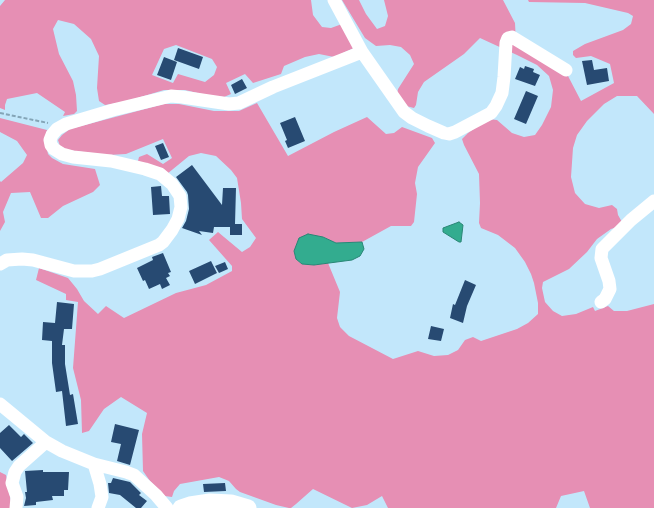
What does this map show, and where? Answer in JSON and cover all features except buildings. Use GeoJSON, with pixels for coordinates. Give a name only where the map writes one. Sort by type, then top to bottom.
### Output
{"type":"FeatureCollection","features":[{"type":"Feature","properties":{"kind":"main road"},"geometry":{"type":"LineString","coordinates":[[181,508],[210,502],[230,503],[248,508]]}},
{"type":"Feature","properties":{"kind":"street"},"geometry":{"type":"LineString","coordinates":[[334,0],[362,52],[404,112],[412,118],[444,133],[449,134],[455,132],[491,113],[496,106],[502,93],[506,43],[508,38],[512,38],[566,70]]}},
{"type":"Feature","properties":{"kind":"street"},"geometry":{"type":"LineString","coordinates":[[0,264],[7,260],[22,259],[33,260],[74,271],[83,272],[96,270],[159,245],[170,233],[178,219],[181,207],[180,196],[172,184],[165,178],[152,171],[130,165],[111,161],[73,157],[62,154],[54,149],[50,140],[52,134],[66,124],[113,110],[171,96],[229,104],[239,103],[273,87],[362,52]]}},
{"type":"Feature","properties":{"kind":"street"},"geometry":{"type":"LineString","coordinates":[[601,302],[605,299],[610,289],[609,281],[601,258],[602,249],[631,220],[654,202]]}},
{"type":"Feature","properties":{"kind":"street"},"geometry":{"type":"LineString","coordinates":[[0,404],[46,442],[62,451],[94,464],[134,475],[156,495],[167,508]]}},
{"type":"Feature","properties":{"kind":"street"},"geometry":{"type":"LineString","coordinates":[[16,508],[17,497],[12,483],[15,472],[19,466],[46,442]]}},
{"type":"Feature","properties":{"kind":"street"},"geometry":{"type":"LineString","coordinates":[[94,464],[102,497],[98,508]]}},
{"type":"Feature","properties":{"kind":"path"},"geometry":{"type":"LineString","coordinates":[[0,113],[50,124],[57,130]]}},
{"type":"Feature","properties":{"kind":"shaded area"},"geometry":{"type":"Polygon","coordinates":[[[5,0],[311,0],[313,15],[322,27],[331,28],[342,24],[356,47],[334,57],[319,54],[305,57],[284,66],[281,74],[253,83],[245,74],[226,83],[231,94],[224,97],[206,95],[185,90],[164,90],[124,102],[105,105],[99,101],[97,88],[99,56],[91,39],[74,24],[58,20],[53,29],[59,54],[73,81],[77,111],[74,114],[63,116],[65,112],[37,93],[7,99],[5,110],[0,108],[0,6],[5,0]],[[176,45],[164,49],[152,75],[173,83],[178,74],[205,82],[214,75],[217,67],[212,59],[176,45]]]}},
{"type":"Feature","properties":{"kind":"shaded area"},"geometry":{"type":"Polygon","coordinates":[[[342,0],[359,0],[366,14],[377,29],[385,26],[388,16],[384,0],[503,0],[515,23],[516,43],[568,76],[581,101],[614,83],[610,64],[591,56],[576,58],[573,55],[573,51],[585,44],[623,30],[631,24],[633,16],[628,13],[585,3],[529,2],[528,0],[654,0],[654,114],[637,96],[617,96],[604,104],[587,121],[577,135],[573,148],[571,177],[575,193],[585,204],[599,208],[612,205],[617,209],[618,215],[622,222],[617,227],[611,229],[597,239],[587,252],[569,269],[543,282],[542,288],[545,302],[553,311],[562,316],[576,314],[593,307],[595,311],[608,306],[614,311],[627,311],[654,304],[654,508],[590,508],[584,491],[561,496],[556,508],[388,508],[382,496],[367,505],[352,508],[313,489],[291,508],[289,508],[240,492],[229,481],[219,477],[180,484],[174,491],[172,497],[165,496],[150,481],[143,471],[142,434],[147,413],[121,397],[104,409],[89,431],[82,433],[81,400],[73,368],[78,302],[66,300],[66,294],[36,280],[39,268],[68,278],[84,301],[98,314],[106,306],[124,318],[176,293],[206,285],[232,271],[232,266],[209,240],[218,232],[242,252],[250,247],[256,238],[242,219],[237,178],[216,156],[201,153],[189,156],[167,174],[159,169],[138,161],[139,157],[147,154],[163,164],[172,158],[163,139],[126,154],[108,155],[67,150],[60,146],[58,140],[70,129],[164,104],[179,104],[214,111],[239,111],[257,103],[288,156],[367,117],[386,134],[394,133],[402,127],[432,138],[435,143],[418,167],[415,183],[417,194],[414,222],[411,226],[391,226],[362,242],[336,243],[323,237],[294,251],[296,259],[302,264],[314,265],[328,263],[340,292],[337,318],[340,327],[349,336],[393,359],[418,351],[434,356],[448,355],[458,350],[465,340],[473,337],[481,341],[517,329],[528,323],[538,314],[538,303],[534,283],[525,262],[515,248],[498,235],[481,228],[479,223],[479,174],[462,139],[488,119],[497,120],[512,133],[524,137],[535,135],[551,107],[553,90],[549,76],[537,65],[480,38],[464,54],[424,82],[418,92],[416,105],[414,108],[406,106],[397,94],[398,89],[414,64],[410,55],[401,47],[390,45],[376,46],[365,38],[342,0]]]}},
{"type":"Feature","properties":{"kind":"shaded area"},"geometry":{"type":"Polygon","coordinates":[[[0,118],[47,130],[45,139],[48,154],[63,164],[95,169],[100,185],[93,192],[63,206],[48,218],[41,218],[30,192],[11,193],[3,212],[5,222],[0,231],[0,181],[1,182],[23,163],[27,155],[17,141],[0,132],[0,118]]]}},
{"type":"Feature","properties":{"kind":"shaded area"},"geometry":{"type":"Polygon","coordinates":[[[459,222],[463,225],[461,242],[443,232],[443,228],[459,222]]]}},
{"type":"Feature","properties":{"kind":"shaded area"},"geometry":{"type":"Polygon","coordinates":[[[308,234],[323,237],[336,243],[362,242],[364,249],[360,256],[352,260],[314,265],[302,264],[296,259],[294,251],[299,238],[308,234]]]}},
{"type":"Feature","properties":{"kind":"shaded area"},"geometry":{"type":"Polygon","coordinates":[[[0,472],[6,475],[11,508],[0,508],[0,472]]]}}]}
